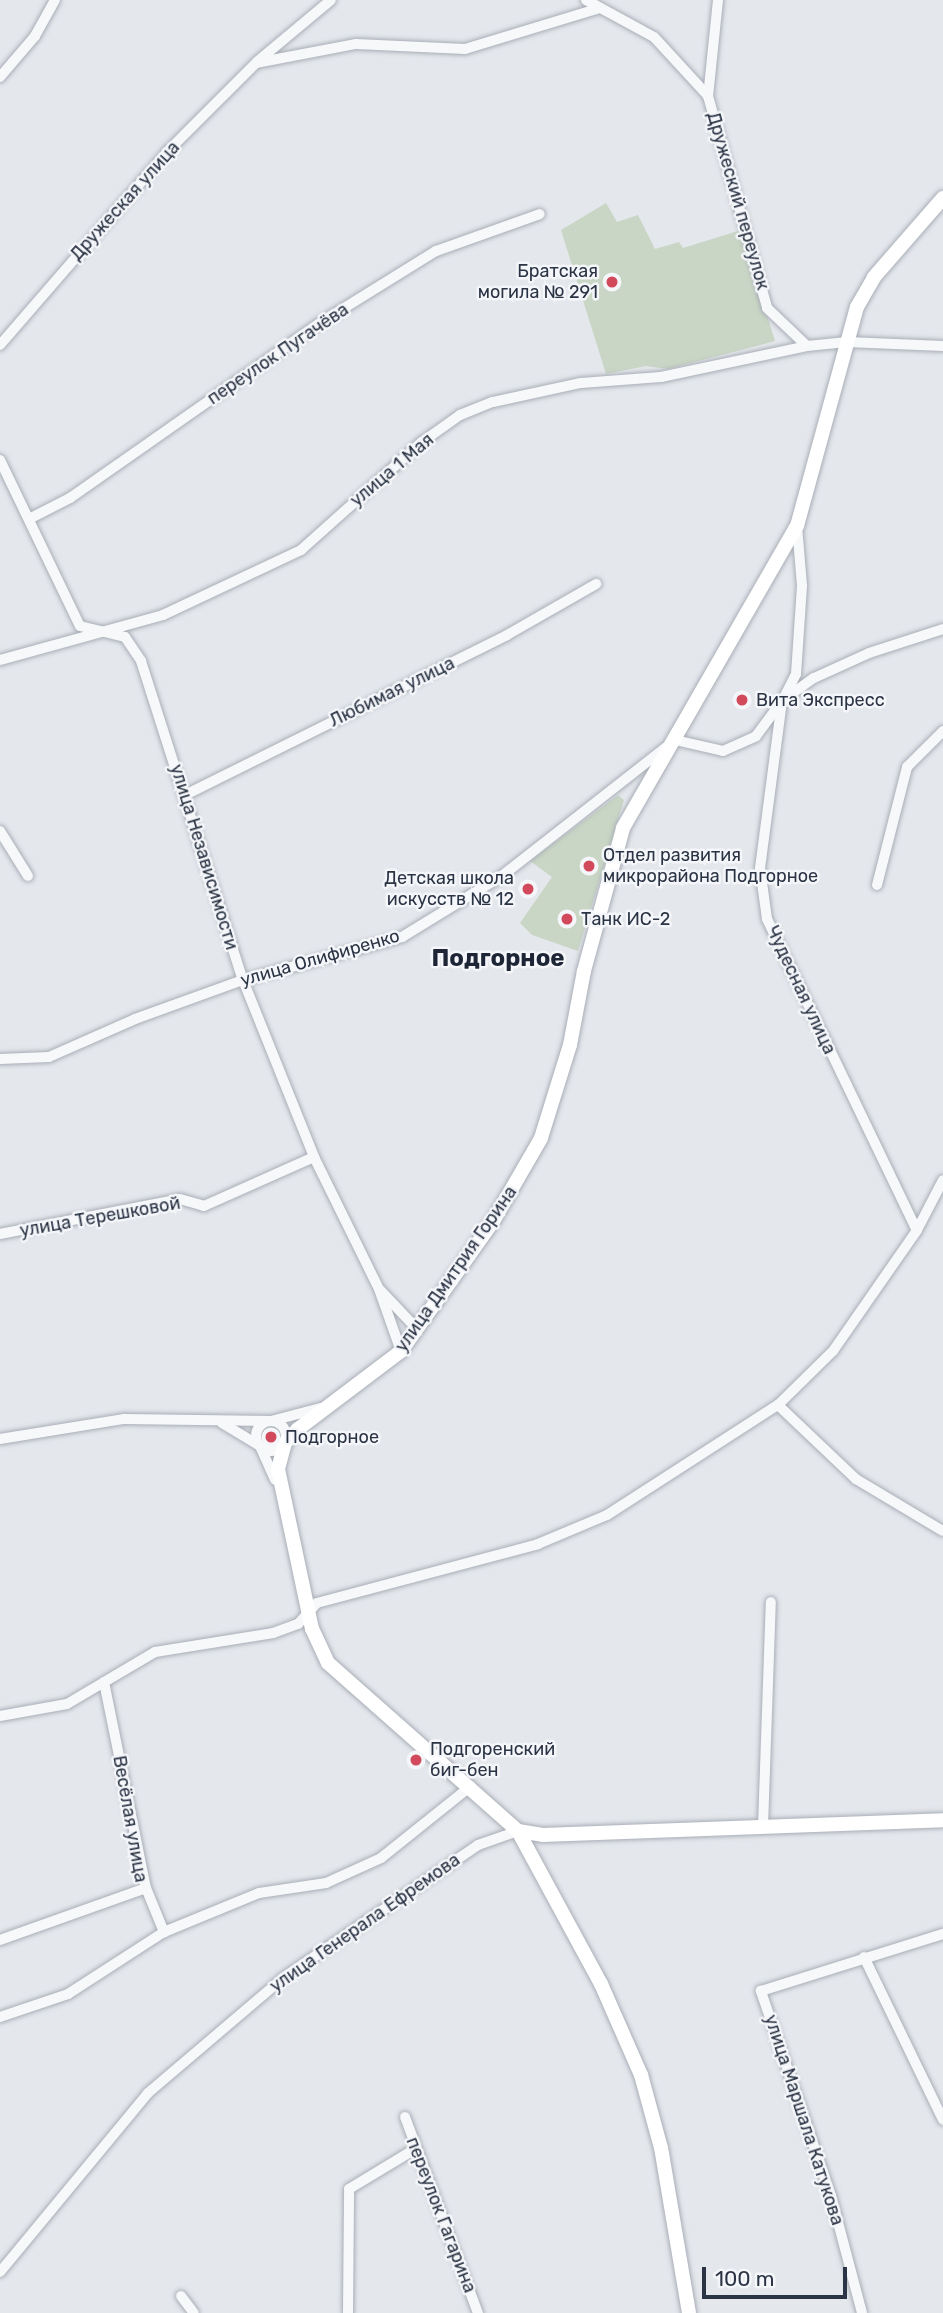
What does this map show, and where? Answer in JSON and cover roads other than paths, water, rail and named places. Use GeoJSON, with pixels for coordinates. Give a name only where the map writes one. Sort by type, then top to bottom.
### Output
{"type":"FeatureCollection","features":[{"type":"Feature","properties":{"kind":"street"},"geometry":{"type":"LineString","coordinates":[[0,76],[35,36],[55,0]]}},
{"type":"Feature","properties":{"kind":"street","name":"Дружеская улица"},"geometry":{"type":"LineString","coordinates":[[0,345],[167,152],[256,63],[331,0]]}},
{"type":"Feature","properties":{"kind":"street"},"geometry":{"type":"LineString","coordinates":[[586,0],[654,37],[708,96]]}},
{"type":"Feature","properties":{"kind":"street","name":"Дружеский переулок"},"geometry":{"type":"LineString","coordinates":[[718,0],[708,96],[768,308],[807,346]]}},
{"type":"Feature","properties":{"kind":"street"},"geometry":{"type":"LineString","coordinates":[[256,63],[356,44],[465,50],[600,8]]}},
{"type":"Feature","properties":{"kind":"street"},"geometry":{"type":"LineString","coordinates":[[943,198],[874,277],[857,307],[797,526],[675,740],[723,751],[756,736],[782,701],[814,678],[869,653],[943,629]]}},
{"type":"Feature","properties":{"kind":"street","name":"переулок Пугачёва"},"geometry":{"type":"LineString","coordinates":[[29,519],[70,499],[323,321],[436,251],[540,214]]}},
{"type":"Feature","properties":{"kind":"street"},"geometry":{"type":"LineString","coordinates":[[807,346],[847,342],[943,346]]}},
{"type":"Feature","properties":{"kind":"street","name":"улица 1 Мая"},"geometry":{"type":"LineString","coordinates":[[0,660],[163,615],[301,550],[422,442],[460,415],[493,402],[581,383],[661,377],[807,346]]}},
{"type":"Feature","properties":{"kind":"street","name":"улица Независимости"},"geometry":{"type":"LineString","coordinates":[[0,460],[80,626],[125,638],[134,647],[185,795],[243,980],[314,1157],[379,1289]]}},
{"type":"Feature","properties":{"kind":"street","name":"Чудесная улица"},"geometry":{"type":"LineString","coordinates":[[797,526],[802,586],[796,674],[782,701],[760,868],[767,919],[917,1230]]}},
{"type":"Feature","properties":{"kind":"street","name":"Любимая улица"},"geometry":{"type":"LineString","coordinates":[[185,795],[507,635],[596,584]]}},
{"type":"Feature","properties":{"kind":"street"},"geometry":{"type":"LineString","coordinates":[[877,885],[906,767],[943,731]]}},
{"type":"Feature","properties":{"kind":"street","name":"улица Дмитрия Горина"},"geometry":{"type":"LineString","coordinates":[[0,1439],[124,1419],[271,1421],[323,1408],[401,1351],[492,1223],[541,1138],[570,1045],[584,971],[623,828],[675,740]]}},
{"type":"Feature","properties":{"kind":"street","name":"улица Олифиренко"},"geometry":{"type":"LineString","coordinates":[[0,1059],[49,1057],[135,1019],[243,980],[402,937],[503,875],[675,740]]}},
{"type":"Feature","properties":{"kind":"street"},"geometry":{"type":"LineString","coordinates":[[0,831],[28,876]]}},
{"type":"Feature","properties":{"kind":"street","name":"улица Терешковой"},"geometry":{"type":"LineString","coordinates":[[0,1234],[180,1199],[204,1206],[314,1157]]}},
{"type":"Feature","properties":{"kind":"street"},"geometry":{"type":"LineString","coordinates":[[0,1716],[66,1704],[155,1652],[273,1633],[298,1624],[317,1603],[538,1544],[607,1515],[778,1405],[833,1352],[917,1230],[943,1180]]}},
{"type":"Feature","properties":{"kind":"street"},"geometry":{"type":"LineString","coordinates":[[379,1289],[417,1329]]}},
{"type":"Feature","properties":{"kind":"street"},"geometry":{"type":"LineString","coordinates":[[379,1289],[401,1351]]}},
{"type":"Feature","properties":{"kind":"street"},"geometry":{"type":"LineString","coordinates":[[778,1405],[856,1479],[943,1531]]}},
{"type":"Feature","properties":{"kind":"street"},"geometry":{"type":"LineString","coordinates":[[213,1420],[273,1451],[323,1408]]}},
{"type":"Feature","properties":{"kind":"street"},"geometry":{"type":"LineString","coordinates":[[280,1492],[256,1432],[271,1421],[284,1428],[285,1443],[278,1469],[280,1492],[319,1647],[340,1677],[471,1786],[518,1831],[601,1984],[641,2076],[664,2160],[689,2313]]}},
{"type":"Feature","properties":{"kind":"street"},"geometry":{"type":"LineString","coordinates":[[763,1826],[771,1602]]}},
{"type":"Feature","properties":{"kind":"street","name":"Весёлая улица"},"geometry":{"type":"LineString","coordinates":[[0,1940],[146,1888],[104,1682]]}},
{"type":"Feature","properties":{"kind":"street"},"geometry":{"type":"LineString","coordinates":[[0,2017],[68,1994],[164,1932],[259,1893],[326,1883],[381,1858],[471,1786]]}},
{"type":"Feature","properties":{"kind":"street","name":"улица Генерала Ефремова"},"geometry":{"type":"LineString","coordinates":[[0,2272],[148,2093],[283,1978],[478,1845],[518,1831],[543,1835],[943,1819]]}},
{"type":"Feature","properties":{"kind":"street"},"geometry":{"type":"LineString","coordinates":[[146,1888],[164,1932]]}},
{"type":"Feature","properties":{"kind":"street","name":"улица Маршала Катукова"},"geometry":{"type":"LineString","coordinates":[[862,2313],[831,2196],[761,1991],[943,1934]]}},
{"type":"Feature","properties":{"kind":"street"},"geometry":{"type":"LineString","coordinates":[[864,1957],[943,2120]]}},
{"type":"Feature","properties":{"kind":"street","name":"переулок Гагарина"},"geometry":{"type":"LineString","coordinates":[[405,2117],[478,2313]]}},
{"type":"Feature","properties":{"kind":"street"},"geometry":{"type":"LineString","coordinates":[[348,2313],[349,2189],[415,2149]]}},
{"type":"Feature","properties":{"kind":"street"},"geometry":{"type":"LineString","coordinates":[[181,2296],[194,2313]]}},
{"type":"Feature","properties":{"kind":"place","name":"Братская могила № 291"},"geometry":{"type":"Point","coordinates":[612,282]}},
{"type":"Feature","properties":{"kind":"place","name":"Вита Экспресс"},"geometry":{"type":"Point","coordinates":[742,700]}},
{"type":"Feature","properties":{"kind":"place","name":"Отдел развития микрорайона Подгорное"},"geometry":{"type":"Point","coordinates":[589,866]}},
{"type":"Feature","properties":{"kind":"place","name":"Детская школа искусств № 12"},"geometry":{"type":"Point","coordinates":[528,889]}},
{"type":"Feature","properties":{"kind":"place","name":"Танк ИС-2"},"geometry":{"type":"Point","coordinates":[567,919]}},
{"type":"Feature","properties":{"kind":"place","name":"Подгорное"},"geometry":{"type":"Point","coordinates":[271,1437]}},
{"type":"Feature","properties":{"kind":"place","name":"Подгоренский биг-бен"},"geometry":{"type":"Point","coordinates":[416,1760]}},
{"type":"Feature","properties":{"kind":"district","name":"Подгорное"},"geometry":{"type":"Point","coordinates":[498,959]}}]}
